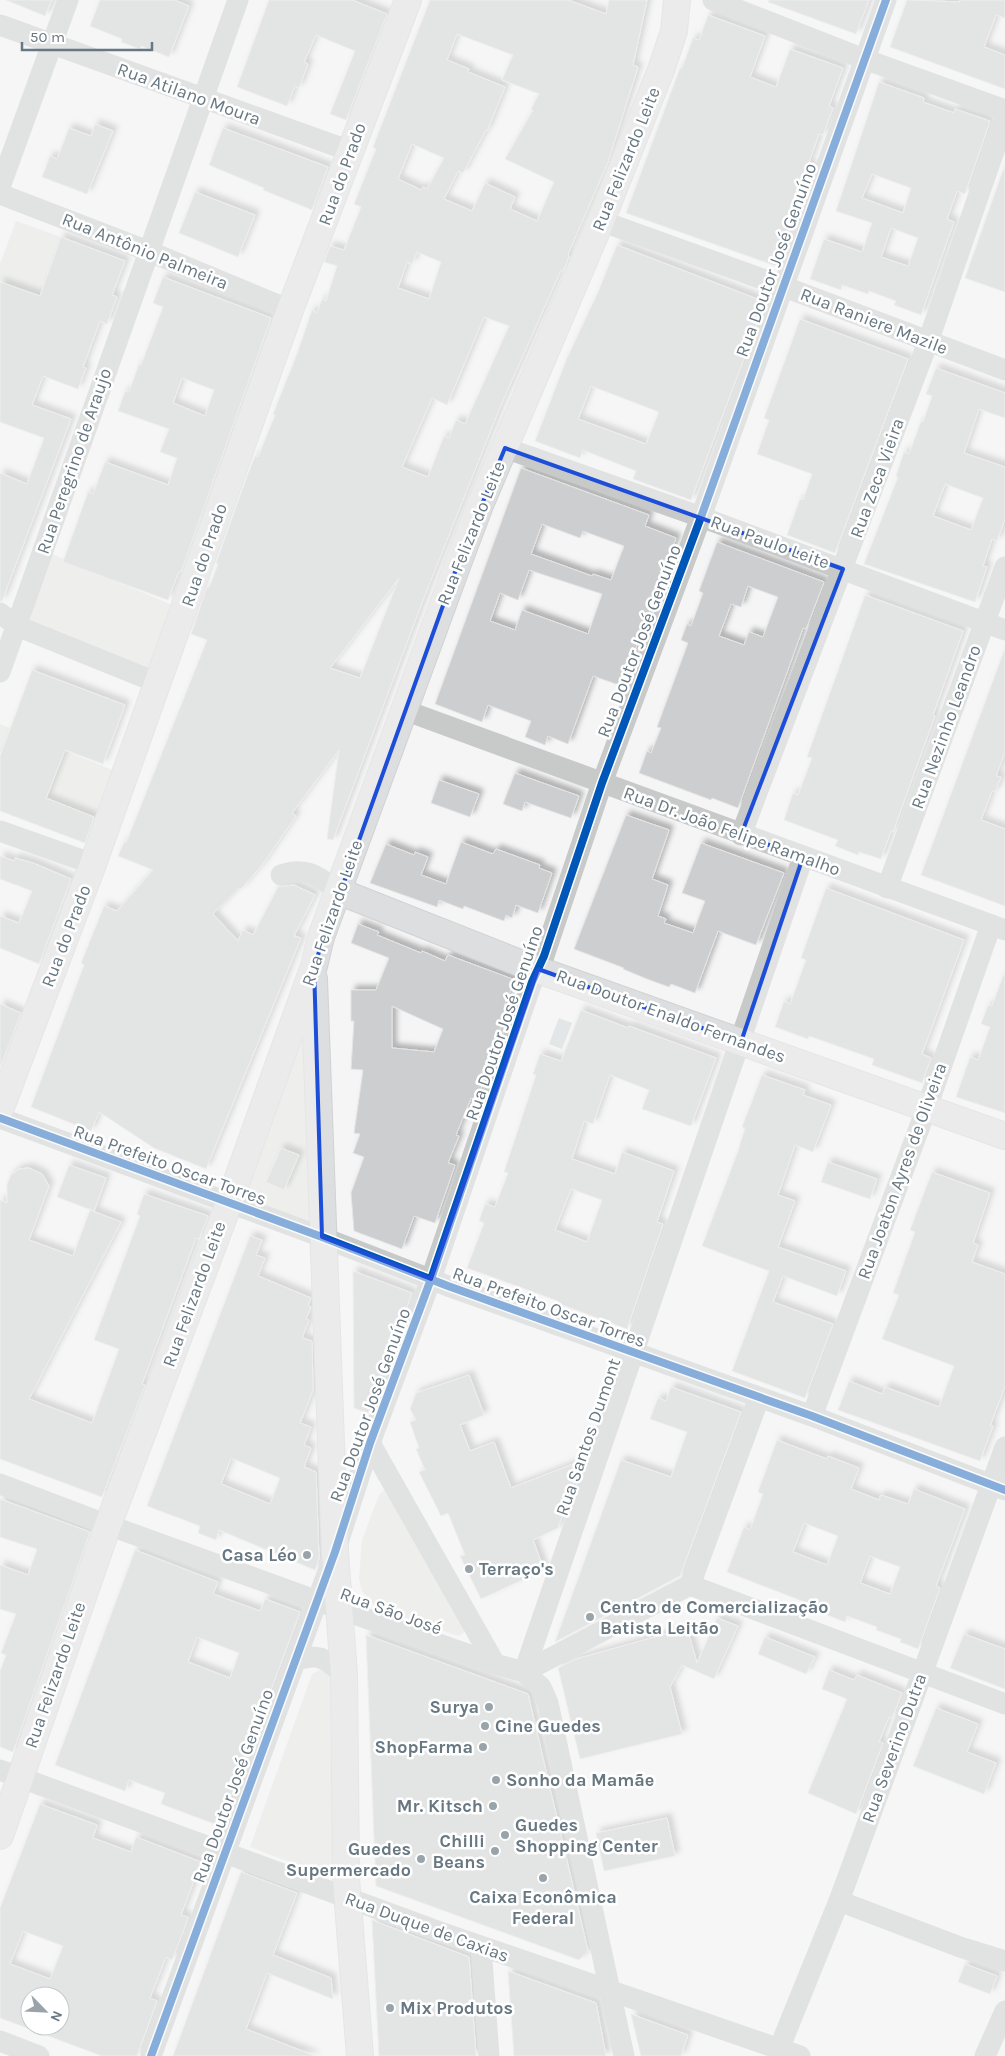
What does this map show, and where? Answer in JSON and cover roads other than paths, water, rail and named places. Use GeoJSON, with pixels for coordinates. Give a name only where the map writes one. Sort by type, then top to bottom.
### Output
{"type":"FeatureCollection","features":[{"type":"Feature","properties":{"kind":"main road","name":"Rua do Prado"},"geometry":{"type":"LineString","coordinates":[[0,1110],[93,864],[290,310],[408,0]]}},
{"type":"Feature","properties":{"kind":"main road"},"geometry":{"type":"LineString","coordinates":[[674,31],[678,0]]}},
{"type":"Feature","properties":{"kind":"main road","name":"Rua Felizardo Leite"},"geometry":{"type":"LineString","coordinates":[[0,1836],[10,1774],[108,1525],[229,1202],[314,966],[321,937],[470,532],[601,221],[661,70],[674,31]]}},
{"type":"Feature","properties":{"kind":"main road","name":"Rua Doutor Enaldo Fernandes"},"geometry":{"type":"LineString","coordinates":[[338,891],[538,969],[1005,1136]]}},
{"type":"Feature","properties":{"kind":"main road"},"geometry":{"type":"LineString","coordinates":[[314,966],[322,1237],[335,1552],[328,1605],[344,1675],[346,1878],[360,2056]]}},
{"type":"Feature","properties":{"kind":"street"},"geometry":{"type":"LineString","coordinates":[[0,186],[68,0]]}},
{"type":"Feature","properties":{"kind":"street","name":"Rua Peregrino de Araujo"},"geometry":{"type":"LineString","coordinates":[[0,672],[8,626],[148,251],[238,0]]}},
{"type":"Feature","properties":{"kind":"street","name":"Rua Felizardo Leite"},"geometry":{"type":"LineString","coordinates":[[674,31],[688,0]]}},
{"type":"Feature","properties":{"kind":"street"},"geometry":{"type":"LineString","coordinates":[[713,0],[864,59],[1005,110]]}},
{"type":"Feature","properties":{"kind":"street","name":"Rua Doutor José Genuíno"},"geometry":{"type":"LineString","coordinates":[[335,1552],[370,1444],[431,1279],[602,783],[701,517],[782,286],[886,0]]}},
{"type":"Feature","properties":{"kind":"street","name":"Rua Atilano Moura"},"geometry":{"type":"LineString","coordinates":[[0,25],[350,151]]}},
{"type":"Feature","properties":{"kind":"street","name":"Rua Zeca Vieira"},"geometry":{"type":"LineString","coordinates":[[741,835],[928,342],[1005,119]]}},
{"type":"Feature","properties":{"kind":"street","name":"Rua Antônio Palmeira"},"geometry":{"type":"LineString","coordinates":[[0,194],[148,251],[290,310]]}},
{"type":"Feature","properties":{"kind":"street","name":"Rua Raniere Mazile"},"geometry":{"type":"LineString","coordinates":[[601,221],[782,286],[1005,370]]}},
{"type":"Feature","properties":{"kind":"street","name":"Rua Paulo Leite"},"geometry":{"type":"LineString","coordinates":[[505,448],[701,517],[1005,630]]}},
{"type":"Feature","properties":{"kind":"street","name":"Rua Nezinho Leandro"},"geometry":{"type":"LineString","coordinates":[[887,888],[1005,567]]}},
{"type":"Feature","properties":{"kind":"street"},"geometry":{"type":"LineString","coordinates":[[0,613],[8,626],[158,683]]}},
{"type":"Feature","properties":{"kind":"street","name":"Rua Dr. João Felipe Ramalho"},"geometry":{"type":"LineString","coordinates":[[404,710],[741,835],[998,927]]}},
{"type":"Feature","properties":{"kind":"street"},"geometry":{"type":"LineString","coordinates":[[0,831],[93,864]]}},
{"type":"Feature","properties":{"kind":"street","name":"Rua Santos Dumont"},"geometry":{"type":"LineString","coordinates":[[524,1672],[803,857]]}},
{"type":"Feature","properties":{"kind":"street"},"geometry":{"type":"LineString","coordinates":[[281,875],[301,870],[322,878],[338,891]]}},
{"type":"Feature","properties":{"kind":"street","name":"Rua Joaton Ayres de Oliveira"},"geometry":{"type":"LineString","coordinates":[[812,1416],[926,1107],[998,927]]}},
{"type":"Feature","properties":{"kind":"street","name":"Rua Prefeito Oscar Torres"},"geometry":{"type":"LineString","coordinates":[[0,1118],[632,1354],[812,1416],[998,1488]]}},
{"type":"Feature","properties":{"kind":"street"},"geometry":{"type":"LineString","coordinates":[[524,1672],[690,1586],[760,1398]]}},
{"type":"Feature","properties":{"kind":"street"},"geometry":{"type":"LineString","coordinates":[[370,1444],[494,1664]]}},
{"type":"Feature","properties":{"kind":"street","name":"Rua Severino Dutra"},"geometry":{"type":"LineString","coordinates":[[779,2049],[839,1901],[922,1672],[998,1488],[1005,1447]]}},
{"type":"Feature","properties":{"kind":"street","name":"Rua São José"},"geometry":{"type":"LineString","coordinates":[[0,1484],[328,1605],[494,1664],[524,1672],[541,1687],[548,1703],[609,1989]]}},
{"type":"Feature","properties":{"kind":"street"},"geometry":{"type":"LineString","coordinates":[[690,1586],[1005,1704]]}},
{"type":"Feature","properties":{"kind":"street","name":"Rua Doutor José Genuíno"},"geometry":{"type":"LineString","coordinates":[[151,2056],[295,1661],[328,1605]]}},
{"type":"Feature","properties":{"kind":"street"},"geometry":{"type":"LineString","coordinates":[[295,1661],[309,1657],[320,1657],[329,1661],[344,1675]]}},
{"type":"Feature","properties":{"kind":"street","name":"Rua Duque de Caxias"},"geometry":{"type":"LineString","coordinates":[[10,1774],[481,1947],[609,1989],[800,2056]]}},
{"type":"Feature","properties":{"kind":"street"},"geometry":{"type":"LineString","coordinates":[[839,1901],[960,1947],[1005,1961]]}},
{"type":"Feature","properties":{"kind":"street"},"geometry":{"type":"LineString","coordinates":[[481,1947],[489,2056]]}},
{"type":"Feature","properties":{"kind":"street"},"geometry":{"type":"LineString","coordinates":[[609,1989],[624,2056]]}},
{"type":"Feature","properties":{"kind":"street"},"geometry":{"type":"LineString","coordinates":[[985,2056],[1005,2011]]}},
{"type":"Feature","properties":{"kind":"street"},"geometry":{"type":"LineString","coordinates":[[0,2042],[38,2056]]}},
{"type":"Feature","properties":{"kind":"place","name":"Casa Léo"},"geometry":{"type":"Point","coordinates":[307,1555]}},
{"type":"Feature","properties":{"kind":"place","name":"Terraço's"},"geometry":{"type":"Point","coordinates":[469,1569]}},
{"type":"Feature","properties":{"kind":"place","name":"Centro de Comercialização Batista Leitão"},"geometry":{"type":"Point","coordinates":[590,1617]}},
{"type":"Feature","properties":{"kind":"place","name":"Surya"},"geometry":{"type":"Point","coordinates":[489,1707]}},
{"type":"Feature","properties":{"kind":"place","name":"Cine Guedes"},"geometry":{"type":"Point","coordinates":[485,1726]}},
{"type":"Feature","properties":{"kind":"place","name":"ShopFarma"},"geometry":{"type":"Point","coordinates":[483,1747]}},
{"type":"Feature","properties":{"kind":"place","name":"Sonho da Mamãe"},"geometry":{"type":"Point","coordinates":[496,1780]}},
{"type":"Feature","properties":{"kind":"place","name":"Mr. Kitsch"},"geometry":{"type":"Point","coordinates":[493,1806]}},
{"type":"Feature","properties":{"kind":"place","name":"Guedes Shopping Center"},"geometry":{"type":"Point","coordinates":[505,1835]}},
{"type":"Feature","properties":{"kind":"place","name":"Chilli Beans"},"geometry":{"type":"Point","coordinates":[495,1851]}},
{"type":"Feature","properties":{"kind":"place","name":"Guedes Supermercado"},"geometry":{"type":"Point","coordinates":[421,1859]}},
{"type":"Feature","properties":{"kind":"place","name":"Caixa Econômica Federal"},"geometry":{"type":"Point","coordinates":[543,1878]}},
{"type":"Feature","properties":{"kind":"place","name":"Mix Produtos"},"geometry":{"type":"Point","coordinates":[390,2008]}}]}
